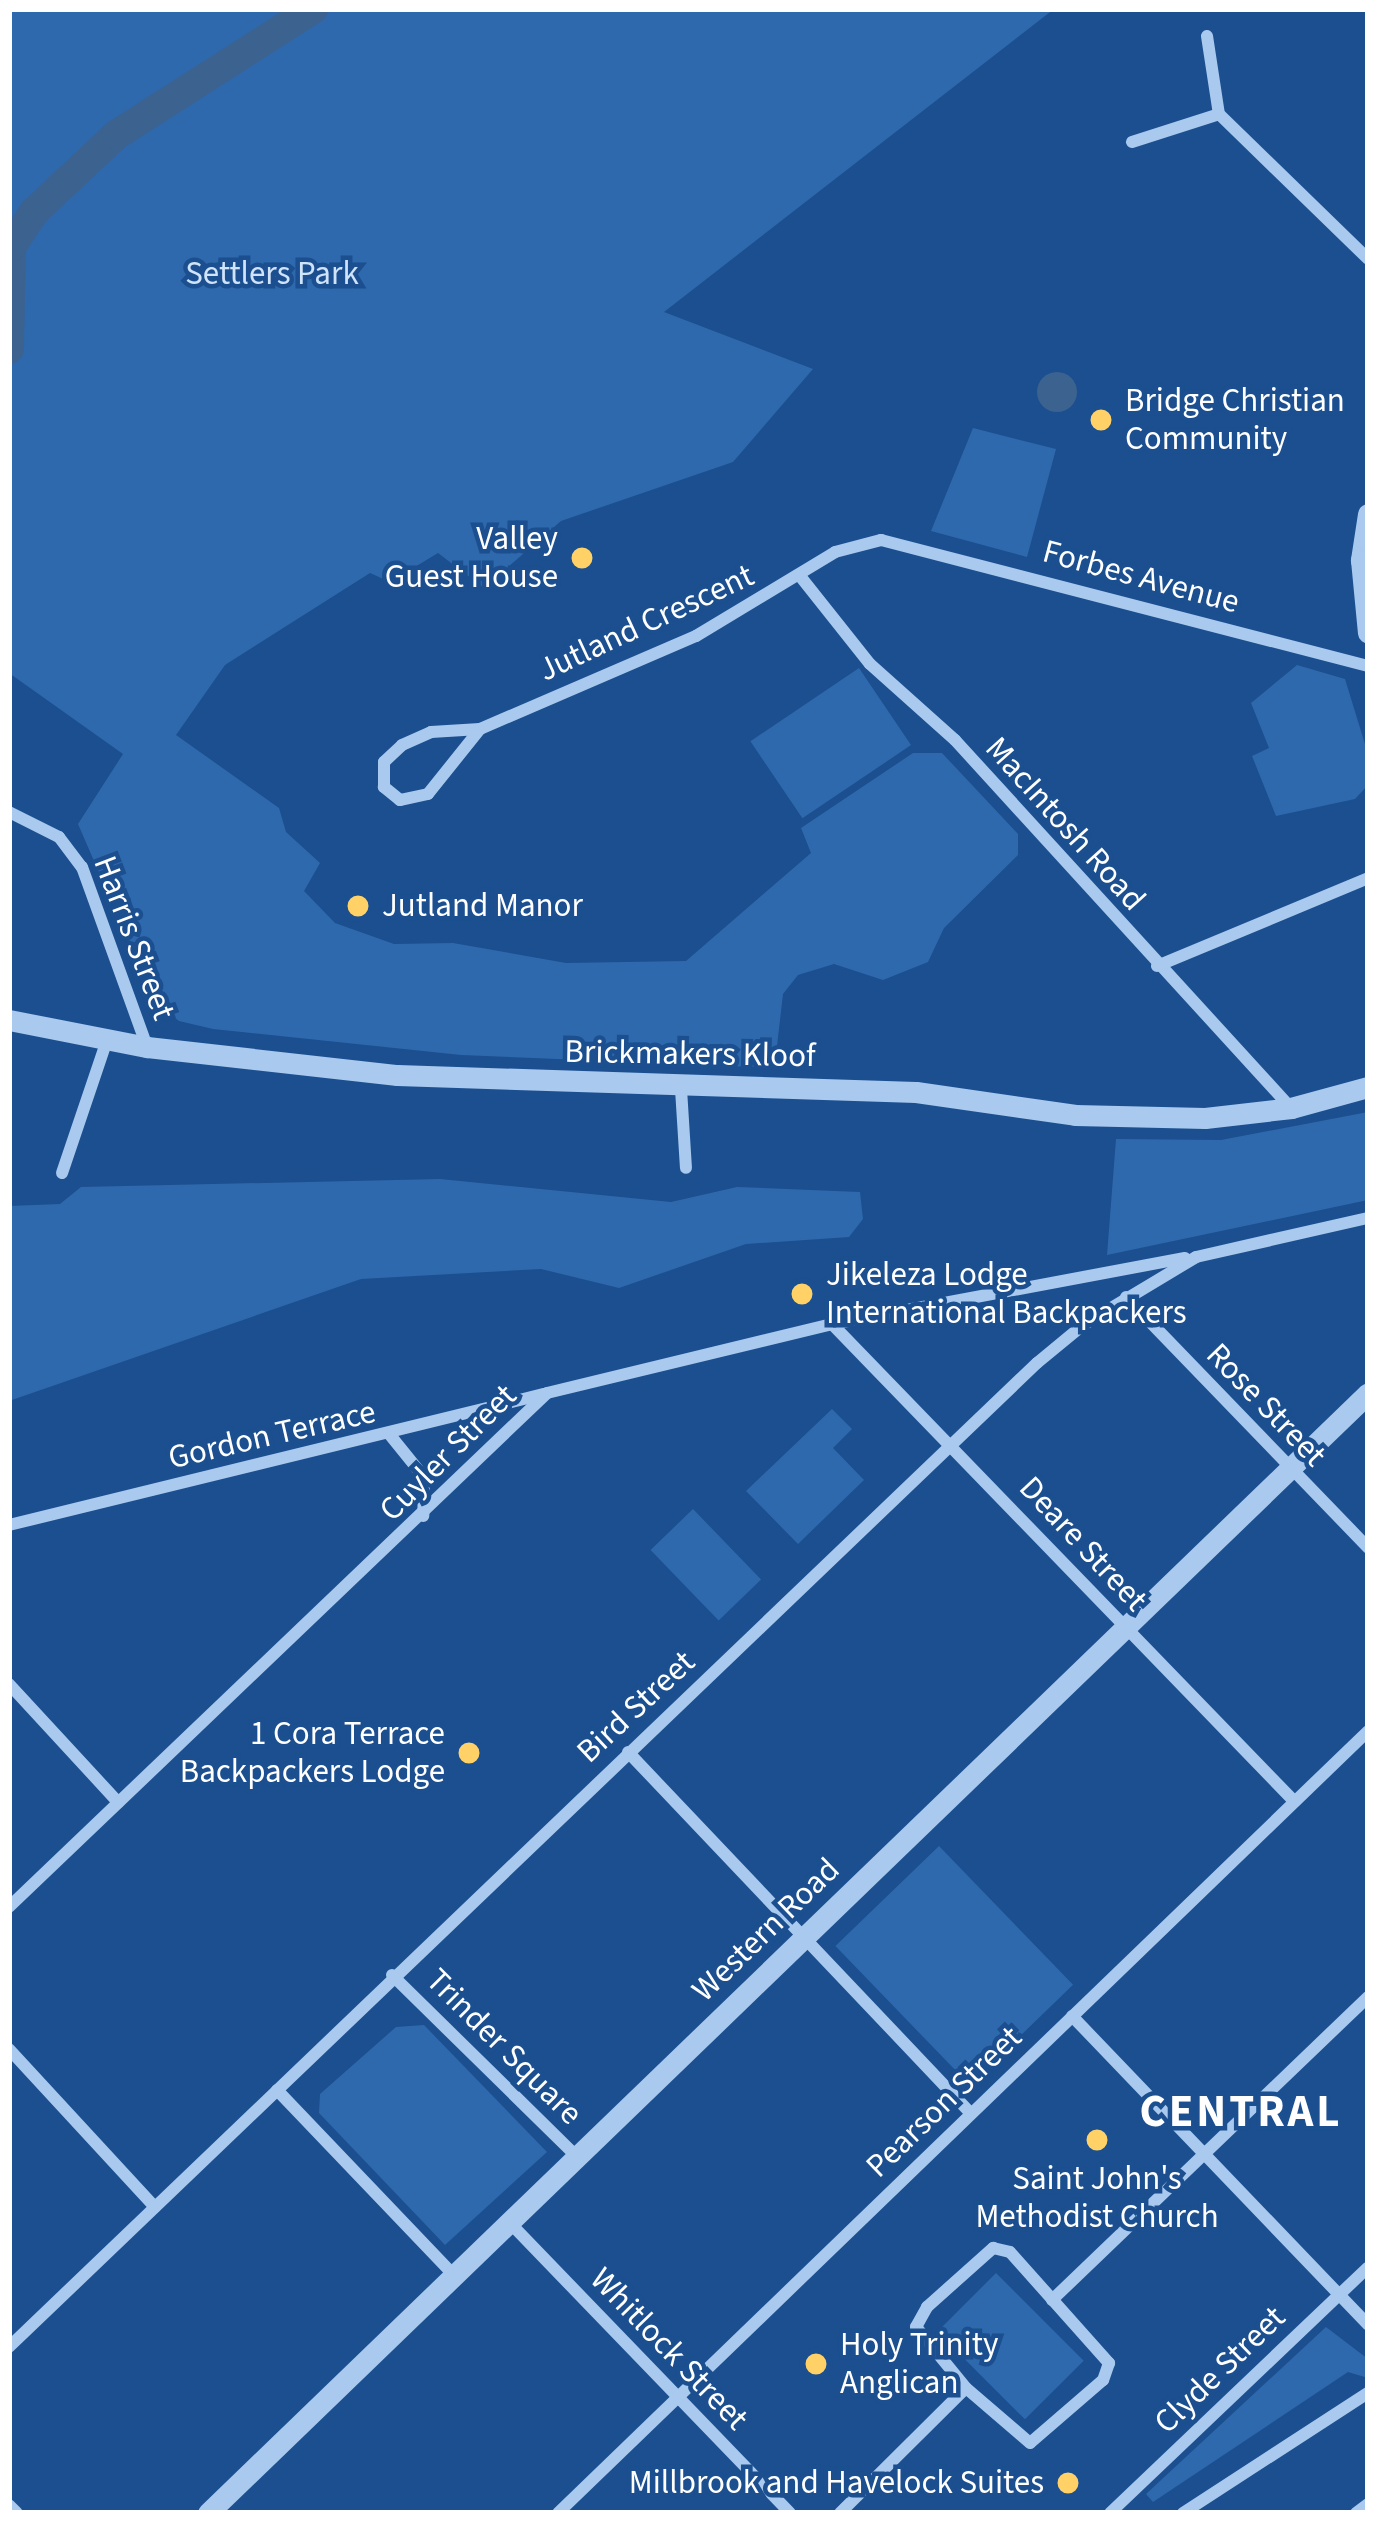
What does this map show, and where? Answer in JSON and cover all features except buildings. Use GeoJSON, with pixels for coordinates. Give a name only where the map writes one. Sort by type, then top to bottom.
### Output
{"type":"FeatureCollection","features":[{"type":"Feature","properties":{"kind":"street"},"geometry":{"type":"LineString","coordinates":[[1207,36],[1219,114],[1368,259]]}},
{"type":"Feature","properties":{"kind":"street"},"geometry":{"type":"LineString","coordinates":[[1132,142],[1219,114]]}},
{"type":"Feature","properties":{"kind":"street"},"geometry":{"type":"LineString","coordinates":[[1368,514],[1361,560],[1368,633]]}},
{"type":"Feature","properties":{"kind":"street","name":"Jutland Crescent"},"geometry":{"type":"LineString","coordinates":[[480,729],[428,794],[400,800],[384,787],[384,762],[402,745],[431,732],[480,729],[696,636],[835,552],[898,541]]}},
{"type":"Feature","properties":{"kind":"street","name":"Forbes Avenue"},"geometry":{"type":"LineString","coordinates":[[898,541],[1368,666]]}},
{"type":"Feature","properties":{"kind":"street","name":"MacIntosh Road"},"geometry":{"type":"LineString","coordinates":[[800,576],[870,664],[955,740],[1291,1108]]}},
{"type":"Feature","properties":{"kind":"street","name":"Harris Street"},"geometry":{"type":"LineString","coordinates":[[9,812],[58,837],[82,867],[147,1047]]}},
{"type":"Feature","properties":{"kind":"street"},"geometry":{"type":"LineString","coordinates":[[1157,966],[1368,878]]}},
{"type":"Feature","properties":{"kind":"street","name":"Brickmakers Kloof"},"geometry":{"type":"LineString","coordinates":[[9,1020],[147,1047],[484,1082],[916,1092],[1158,1119],[1291,1108],[1368,1087]]}},
{"type":"Feature","properties":{"kind":"street"},"geometry":{"type":"LineString","coordinates":[[62,1173],[107,1040]]}},
{"type":"Feature","properties":{"kind":"street"},"geometry":{"type":"LineString","coordinates":[[681,1089],[686,1168]]}},
{"type":"Feature","properties":{"kind":"street","name":"Bird Street"},"geometry":{"type":"LineString","coordinates":[[9,2347],[392,1975],[1037,1363],[1126,1297],[1196,1256],[1368,1218]]}},
{"type":"Feature","properties":{"kind":"street","name":"Cuyler Street"},"geometry":{"type":"LineString","coordinates":[[9,1907],[547,1393],[832,1324],[1196,1256]]}},
{"type":"Feature","properties":{"kind":"street","name":"Rose Street"},"geometry":{"type":"LineString","coordinates":[[1126,1297],[1368,1548]]}},
{"type":"Feature","properties":{"kind":"street","name":"Deare Street"},"geometry":{"type":"LineString","coordinates":[[832,1324],[1294,1801]]}},
{"type":"Feature","properties":{"kind":"street","name":"Gordon Terrace"},"geometry":{"type":"LineString","coordinates":[[9,1526],[547,1393]]}},
{"type":"Feature","properties":{"kind":"street","name":"Western Road"},"geometry":{"type":"LineString","coordinates":[[208,2513],[1368,1393]]}},
{"type":"Feature","properties":{"kind":"street"},"geometry":{"type":"LineString","coordinates":[[390,1435],[424,1477],[422,1517]]}},
{"type":"Feature","properties":{"kind":"street"},"geometry":{"type":"LineString","coordinates":[[9,1684],[118,1802]]}},
{"type":"Feature","properties":{"kind":"street","name":"Pearson Street"},"geometry":{"type":"LineString","coordinates":[[558,2513],[1368,1731]]}},
{"type":"Feature","properties":{"kind":"street"},"geometry":{"type":"LineString","coordinates":[[628,1752],[970,2113]]}},
{"type":"Feature","properties":{"kind":"street","name":"Trinder Square"},"geometry":{"type":"LineString","coordinates":[[392,1975],[577,2157]]}},
{"type":"Feature","properties":{"kind":"street"},"geometry":{"type":"LineString","coordinates":[[1052,2300],[1368,1997]]}},
{"type":"Feature","properties":{"kind":"street"},"geometry":{"type":"LineString","coordinates":[[1072,2016],[1206,2150],[1368,2325]]}},
{"type":"Feature","properties":{"kind":"street"},"geometry":{"type":"LineString","coordinates":[[9,2049],[155,2207]]}},
{"type":"Feature","properties":{"kind":"street"},"geometry":{"type":"LineString","coordinates":[[277,2090],[455,2276]]}},
{"type":"Feature","properties":{"kind":"street","name":"Whitlock Street"},"geometry":{"type":"LineString","coordinates":[[510,2223],[790,2513]]}},
{"type":"Feature","properties":{"kind":"street"},"geometry":{"type":"LineString","coordinates":[[1001,2247],[1108,2359],[1103,2380],[1030,2443],[966,2388],[918,2332],[927,2307],[983,2252],[1001,2247]]}},
{"type":"Feature","properties":{"kind":"street","name":"Clyde Street"},"geometry":{"type":"LineString","coordinates":[[1110,2513],[1368,2267]]}},
{"type":"Feature","properties":{"kind":"street"},"geometry":{"type":"LineString","coordinates":[[840,2513],[966,2388]]}},
{"type":"Feature","properties":{"kind":"street"},"geometry":{"type":"LineString","coordinates":[[1183,2513],[1368,2393]]}},
{"type":"Feature","properties":{"kind":"street"},"geometry":{"type":"LineString","coordinates":[[1131,2493],[1137,2513]]}},
{"type":"Feature","properties":{"kind":"street"},"geometry":{"type":"LineString","coordinates":[[1356,2513],[1368,2504]]}},
{"type":"Feature","properties":{"kind":"green space","name":"Settlers Park"},"geometry":{"type":"Polygon","coordinates":[[[9,9],[1054,9],[664,312],[813,369],[733,462],[561,521],[484,588],[438,553],[390,582],[370,573],[225,665],[176,735],[279,808],[286,832],[320,863],[304,891],[335,923],[394,944],[453,943],[566,963],[686,961],[811,853],[801,828],[913,753],[942,753],[1018,834],[1018,855],[944,928],[928,962],[883,980],[834,964],[798,975],[783,994],[777,1046],[753,1067],[461,1055],[213,1029],[179,1021],[155,1002],[78,824],[123,754],[9,673],[9,9]]]}},
{"type":"Feature","properties":{"kind":"green space"},"geometry":{"type":"Polygon","coordinates":[[[973,428],[1056,449],[1027,557],[931,531],[973,428]]]}},
{"type":"Feature","properties":{"kind":"green space"},"geometry":{"type":"Polygon","coordinates":[[[1297,665],[1345,679],[1368,754],[1368,785],[1355,799],[1276,816],[1252,756],[1269,748],[1251,703],[1297,665]]]}},
{"type":"Feature","properties":{"kind":"green space"},"geometry":{"type":"Polygon","coordinates":[[[859,668],[911,745],[802,818],[750,741],[859,668]]]}},
{"type":"Feature","properties":{"kind":"green space"},"geometry":{"type":"Polygon","coordinates":[[[1368,1112],[1368,1200],[1107,1255],[1116,1139],[1221,1140],[1368,1112]]]}},
{"type":"Feature","properties":{"kind":"green space"},"geometry":{"type":"Polygon","coordinates":[[[440,1179],[671,1202],[737,1187],[860,1192],[863,1219],[849,1237],[746,1244],[619,1288],[541,1269],[361,1279],[9,1401],[9,1206],[60,1204],[81,1187],[440,1179]]]}},
{"type":"Feature","properties":{"kind":"green space"},"geometry":{"type":"Polygon","coordinates":[[[832,1409],[852,1429],[833,1448],[864,1480],[798,1544],[746,1491],[832,1409]]]}},
{"type":"Feature","properties":{"kind":"green space"},"geometry":{"type":"Polygon","coordinates":[[[693,1509],[761,1579],[719,1620],[651,1550],[693,1509]]]}},
{"type":"Feature","properties":{"kind":"green space"},"geometry":{"type":"Polygon","coordinates":[[[939,1846],[1073,1985],[969,2085],[835,1946],[939,1846]]]}},
{"type":"Feature","properties":{"kind":"green space"},"geometry":{"type":"Polygon","coordinates":[[[424,2025],[547,2152],[445,2245],[319,2113],[320,2094],[396,2027],[424,2025]]]}},
{"type":"Feature","properties":{"kind":"green space"},"geometry":{"type":"Polygon","coordinates":[[[996,2273],[1084,2361],[1025,2419],[937,2332],[996,2273]]]}},
{"type":"Feature","properties":{"kind":"green space"},"geometry":{"type":"Polygon","coordinates":[[[1326,2327],[1368,2359],[1368,2378],[1348,2372],[1153,2502],[1146,2494],[1326,2327]]]}},
{"type":"Feature","properties":{"kind":"shaded area"},"geometry":{"type":"Polygon","coordinates":[[[1057,372],[1071,378],[1077,392],[1071,406],[1057,412],[1043,406],[1037,392],[1043,378],[1057,372]]]}},
{"type":"Feature","properties":{"kind":"waterway"},"geometry":{"type":"LineString","coordinates":[[9,349],[11,247],[34,212],[116,135],[313,9]]}},
{"type":"Feature","properties":{"kind":"place","name":"Bridge Christian Community"},"geometry":{"type":"Point","coordinates":[1101,420]}},
{"type":"Feature","properties":{"kind":"place","name":"Valley Guest House"},"geometry":{"type":"Point","coordinates":[582,558]}},
{"type":"Feature","properties":{"kind":"place","name":"Jutland Manor"},"geometry":{"type":"Point","coordinates":[358,906]}},
{"type":"Feature","properties":{"kind":"place","name":"Jikeleza Lodge International Backpackers"},"geometry":{"type":"Point","coordinates":[802,1294]}},
{"type":"Feature","properties":{"kind":"place","name":"1 Cora Terrace Backpackers Lodge"},"geometry":{"type":"Point","coordinates":[469,1753]}},
{"type":"Feature","properties":{"kind":"place","name":"Saint John's Methodist Church"},"geometry":{"type":"Point","coordinates":[1097,2140]}},
{"type":"Feature","properties":{"kind":"place","name":"Holy Trinity Anglican"},"geometry":{"type":"Point","coordinates":[816,2364]}},
{"type":"Feature","properties":{"kind":"place","name":"Millbrook and Havelock Suites"},"geometry":{"type":"Point","coordinates":[1068,2483]}},
{"type":"Feature","properties":{"kind":"district","name":"CENTRAL"},"geometry":{"type":"Point","coordinates":[1241,2113]}}]}
